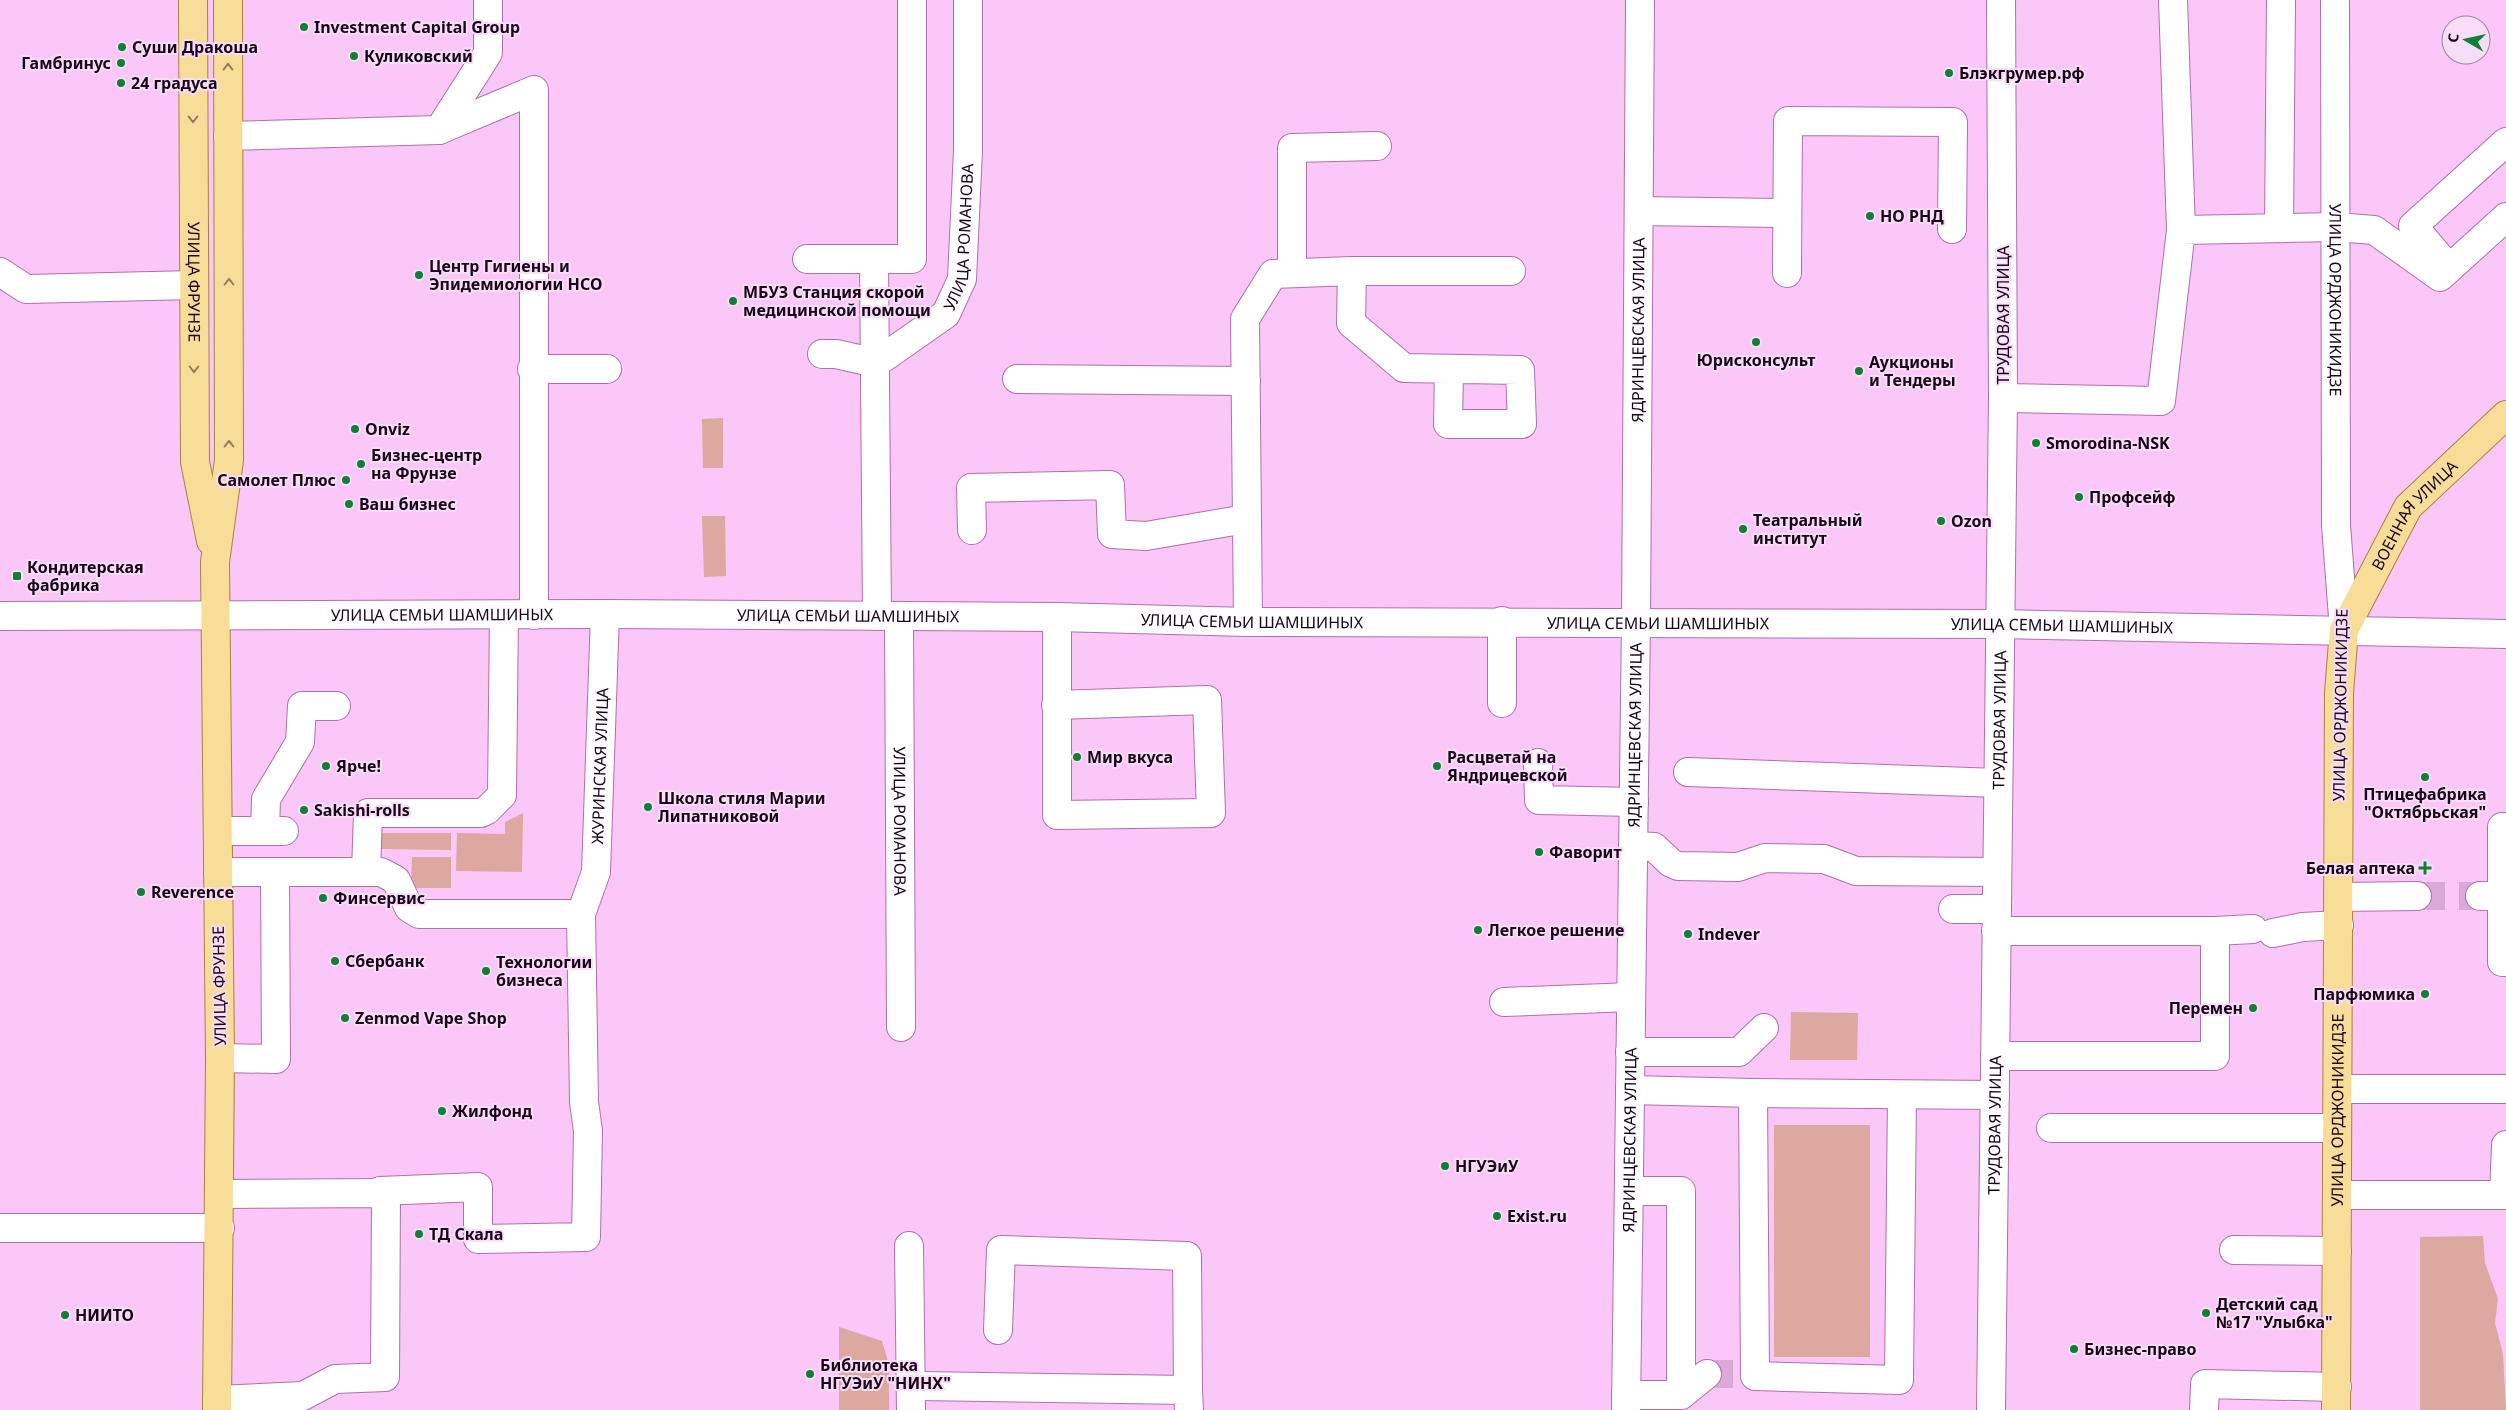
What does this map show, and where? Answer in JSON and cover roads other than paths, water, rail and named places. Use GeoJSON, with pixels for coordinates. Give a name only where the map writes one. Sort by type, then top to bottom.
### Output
{"type":"FeatureCollection","features":[{"type":"Feature","properties":{"kind":"main road","name":"УЛИЦА ФРУНЗЕ"},"geometry":{"type":"LineString","coordinates":[[193,0],[195,462],[215,562]]}},
{"type":"Feature","properties":{"kind":"main road","name":"УЛИЦА ФРУНЗЕ"},"geometry":{"type":"LineString","coordinates":[[217,1405],[220,1058],[215,562],[229,460],[228,0]]}},
{"type":"Feature","properties":{"kind":"main road","name":"ВОЕННАЯ УЛИЦА"},"geometry":{"type":"LineString","coordinates":[[2344,630],[2408,507],[2506,415]]}},
{"type":"Feature","properties":{"kind":"main road","name":"УЛИЦА ОРДЖОНИКИДЗЕ"},"geometry":{"type":"LineString","coordinates":[[2336,1398],[2339,693],[2344,630]]}},
{"type":"Feature","properties":{"kind":"street"},"geometry":{"type":"LineString","coordinates":[[440,130],[488,54],[488,0]]}},
{"type":"Feature","properties":{"kind":"street"},"geometry":{"type":"LineString","coordinates":[[807,259],[912,259],[912,0]]}},
{"type":"Feature","properties":{"kind":"street","name":"УЛИЦА РОМАНОВА"},"geometry":{"type":"LineString","coordinates":[[900,1027],[888,616],[876,363],[946,314],[962,280],[968,150],[968,0]]}},
{"type":"Feature","properties":{"kind":"street","name":"ЯДРИНЦЕВСКАЯ УЛИЦА"},"geometry":{"type":"LineString","coordinates":[[1626,1402],[1636,621],[1640,0]]}},
{"type":"Feature","properties":{"kind":"street","name":"ТРУДОВАЯ УЛИЦА"},"geometry":{"type":"LineString","coordinates":[[1992,1410],[2003,398],[2001,0]]}},
{"type":"Feature","properties":{"kind":"street"},"geometry":{"type":"LineString","coordinates":[[2003,398],[2161,401],[2181,230],[2173,0]]}},
{"type":"Feature","properties":{"kind":"street"},"geometry":{"type":"LineString","coordinates":[[2279,228],[2281,0]]}},
{"type":"Feature","properties":{"kind":"street","name":"УЛИЦА ОРДЖОНИКИДЗЕ"},"geometry":{"type":"LineString","coordinates":[[2335,0],[2336,525],[2344,630]]}},
{"type":"Feature","properties":{"kind":"street"},"geometry":{"type":"LineString","coordinates":[[228,136],[440,130],[534,90],[532,369],[534,616]]}},
{"type":"Feature","properties":{"kind":"street"},"geometry":{"type":"LineString","coordinates":[[1787,273],[1788,121],[1953,122],[1952,229]]}},
{"type":"Feature","properties":{"kind":"street"},"geometry":{"type":"LineString","coordinates":[[2449,268],[2413,226],[2506,142]]}},
{"type":"Feature","properties":{"kind":"street"},"geometry":{"type":"LineString","coordinates":[[1292,273],[1292,148],[1377,146]]}},
{"type":"Feature","properties":{"kind":"street"},"geometry":{"type":"LineString","coordinates":[[1639,211],[1787,213]]}},
{"type":"Feature","properties":{"kind":"street"},"geometry":{"type":"LineString","coordinates":[[2181,230],[2336,227],[2374,230],[2440,277],[2506,217]]}},
{"type":"Feature","properties":{"kind":"street"},"geometry":{"type":"LineString","coordinates":[[822,354],[836,354],[876,363],[874,259]]}},
{"type":"Feature","properties":{"kind":"street"},"geometry":{"type":"LineString","coordinates":[[1352,270],[1351,323],[1404,368],[1449,369]]}},
{"type":"Feature","properties":{"kind":"street"},"geometry":{"type":"LineString","coordinates":[[1248,622],[1245,319],[1273,274],[1352,270],[1511,271]]}},
{"type":"Feature","properties":{"kind":"street"},"geometry":{"type":"LineString","coordinates":[[0,272],[26,289],[194,285]]}},
{"type":"Feature","properties":{"kind":"street"},"geometry":{"type":"LineString","coordinates":[[532,369],[607,369]]}},
{"type":"Feature","properties":{"kind":"street"},"geometry":{"type":"LineString","coordinates":[[1017,379],[1246,381]]}},
{"type":"Feature","properties":{"kind":"street"},"geometry":{"type":"LineString","coordinates":[[972,530],[972,488],[1110,485],[1112,534],[1146,536],[1246,519]]}},
{"type":"Feature","properties":{"kind":"street","name":"УЛИЦА СЕМЬИ ШАМШИНЫХ"},"geometry":{"type":"LineString","coordinates":[[0,616],[534,616],[605,614],[1058,617],[1248,622],[1636,621],[2000,624],[2506,634]]}},
{"type":"Feature","properties":{"kind":"street","name":"ЖУРИНСКАЯ УЛИЦА"},"geometry":{"type":"LineString","coordinates":[[380,1191],[478,1187],[478,1239],[586,1237],[588,1131],[584,1102],[582,914],[596,872],[605,614]]}},
{"type":"Feature","properties":{"kind":"street"},"geometry":{"type":"LineString","coordinates":[[366,872],[368,813],[481,813],[487,810],[502,795],[504,616]]}},
{"type":"Feature","properties":{"kind":"street"},"geometry":{"type":"LineString","coordinates":[[1056,705],[1207,700],[1211,813],[1057,815],[1056,705],[1058,617]]}},
{"type":"Feature","properties":{"kind":"street"},"geometry":{"type":"LineString","coordinates":[[1502,621],[1502,703]]}},
{"type":"Feature","properties":{"kind":"street"},"geometry":{"type":"LineString","coordinates":[[218,831],[274,831],[266,799],[300,742],[302,706],[336,706]]}},
{"type":"Feature","properties":{"kind":"street"},"geometry":{"type":"LineString","coordinates":[[1538,763],[1537,795],[1539,800],[1634,802]]}},
{"type":"Feature","properties":{"kind":"street"},"geometry":{"type":"LineString","coordinates":[[1688,772],[1998,783]]}},
{"type":"Feature","properties":{"kind":"street"},"geometry":{"type":"LineString","coordinates":[[2506,827],[2502,827],[2491,896],[2502,962],[2506,962]]}},
{"type":"Feature","properties":{"kind":"street"},"geometry":{"type":"LineString","coordinates":[[1633,846],[1654,847],[1671,863],[1678,866],[1738,867],[1765,858],[1824,859],[1856,871],[1997,872]]}},
{"type":"Feature","properties":{"kind":"street"},"geometry":{"type":"LineString","coordinates":[[218,872],[381,872],[396,880],[409,908],[419,914],[582,914]]}},
{"type":"Feature","properties":{"kind":"street"},"geometry":{"type":"LineString","coordinates":[[220,1058],[276,1059],[276,872]]}},
{"type":"Feature","properties":{"kind":"street"},"geometry":{"type":"LineString","coordinates":[[2339,897],[2418,896]]}},
{"type":"Feature","properties":{"kind":"street"},"geometry":{"type":"LineString","coordinates":[[1953,909],[1996,920],[2215,931],[2263,931],[2339,925]]}},
{"type":"Feature","properties":{"kind":"street"},"geometry":{"type":"LineString","coordinates":[[1995,1056],[2215,1056],[2215,931]]}},
{"type":"Feature","properties":{"kind":"street"},"geometry":{"type":"LineString","coordinates":[[1504,1002],[1631,998]]}},
{"type":"Feature","properties":{"kind":"street"},"geometry":{"type":"LineString","coordinates":[[1630,1052],[1739,1052],[1764,1028]]}},
{"type":"Feature","properties":{"kind":"street"},"geometry":{"type":"LineString","coordinates":[[2338,1089],[2506,1089]]}},
{"type":"Feature","properties":{"kind":"street"},"geometry":{"type":"LineString","coordinates":[[1630,1090],[1753,1094],[1995,1095]]}},
{"type":"Feature","properties":{"kind":"street"},"geometry":{"type":"LineString","coordinates":[[1732,1375],[1753,1094]]}},
{"type":"Feature","properties":{"kind":"street"},"geometry":{"type":"LineString","coordinates":[[1626,1402],[1681,1395],[1732,1375],[1899,1380],[1902,1095]]}},
{"type":"Feature","properties":{"kind":"street"},"geometry":{"type":"LineString","coordinates":[[2051,1128],[2337,1128]]}},
{"type":"Feature","properties":{"kind":"street"},"geometry":{"type":"LineString","coordinates":[[2337,1195],[2505,1195],[2506,1145]]}},
{"type":"Feature","properties":{"kind":"street"},"geometry":{"type":"LineString","coordinates":[[217,1405],[303,1396],[335,1379],[385,1377],[386,1193],[380,1191],[220,1194]]}},
{"type":"Feature","properties":{"kind":"street"},"geometry":{"type":"LineString","coordinates":[[1629,1191],[1681,1191],[1681,1395]]}},
{"type":"Feature","properties":{"kind":"street"},"geometry":{"type":"LineString","coordinates":[[0,1228],[220,1228]]}},
{"type":"Feature","properties":{"kind":"street"},"geometry":{"type":"LineString","coordinates":[[909,1246],[915,1398],[1188,1400],[1187,1256],[1001,1250],[998,1330]]}},
{"type":"Feature","properties":{"kind":"street"},"geometry":{"type":"LineString","coordinates":[[2234,1250],[2337,1251]]}},
{"type":"Feature","properties":{"kind":"street"},"geometry":{"type":"LineString","coordinates":[[2204,1410],[2205,1384],[2336,1398]]}},
{"type":"Feature","properties":{"kind":"tunnel"},"geometry":{"type":"LineString","coordinates":[[2417,896],[2480,896]]}},
{"type":"Feature","properties":{"kind":"tunnel"},"geometry":{"type":"LineString","coordinates":[[1707,1374],[1733,1374]]}},
{"type":"Feature","properties":{"kind":"place","name":"Investment Capital Group"},"geometry":{"type":"Point","coordinates":[304,27]}},
{"type":"Feature","properties":{"kind":"place","name":"Суши Дракоша"},"geometry":{"type":"Point","coordinates":[122,47]}},
{"type":"Feature","properties":{"kind":"place","name":"Куликовский"},"geometry":{"type":"Point","coordinates":[354,56]}},
{"type":"Feature","properties":{"kind":"place","name":"Гамбринус"},"geometry":{"type":"Point","coordinates":[121,63]}},
{"type":"Feature","properties":{"kind":"place","name":"Блэкгрумер.рф"},"geometry":{"type":"Point","coordinates":[1949,73]}},
{"type":"Feature","properties":{"kind":"place","name":"24 градуса"},"geometry":{"type":"Point","coordinates":[121,83]}},
{"type":"Feature","properties":{"kind":"place","name":"НО РНД"},"geometry":{"type":"Point","coordinates":[1870,216]}},
{"type":"Feature","properties":{"kind":"place","name":"Центр Гигиены и Эпидемиологии НСО"},"geometry":{"type":"Point","coordinates":[419,275]}},
{"type":"Feature","properties":{"kind":"place","name":"МБУЗ Станция скорой медицинской помощи"},"geometry":{"type":"Point","coordinates":[733,301]}},
{"type":"Feature","properties":{"kind":"place","name":"Юрисконсульт"},"geometry":{"type":"Point","coordinates":[1756,342]}},
{"type":"Feature","properties":{"kind":"place","name":"Аукционы и Тендеры"},"geometry":{"type":"Point","coordinates":[1859,371]}},
{"type":"Feature","properties":{"kind":"place","name":"Onviz"},"geometry":{"type":"Point","coordinates":[355,429]}},
{"type":"Feature","properties":{"kind":"place","name":"Smorodina-NSK"},"geometry":{"type":"Point","coordinates":[2036,443]}},
{"type":"Feature","properties":{"kind":"place","name":"Бизнес-центр на Фрунзе"},"geometry":{"type":"Point","coordinates":[361,464]}},
{"type":"Feature","properties":{"kind":"place","name":"Самолет Плюс"},"geometry":{"type":"Point","coordinates":[346,480]}},
{"type":"Feature","properties":{"kind":"place","name":"Профсейф"},"geometry":{"type":"Point","coordinates":[2079,497]}},
{"type":"Feature","properties":{"kind":"place","name":"Ваш бизнес"},"geometry":{"type":"Point","coordinates":[349,504]}},
{"type":"Feature","properties":{"kind":"place","name":"Ozon"},"geometry":{"type":"Point","coordinates":[1941,521]}},
{"type":"Feature","properties":{"kind":"place","name":"Театральный институт"},"geometry":{"type":"Point","coordinates":[1743,529]}},
{"type":"Feature","properties":{"kind":"place","name":"Кондитерская фабрика"},"geometry":{"type":"Point","coordinates":[17,576]}},
{"type":"Feature","properties":{"kind":"place","name":"Мир вкуса"},"geometry":{"type":"Point","coordinates":[1077,757]}},
{"type":"Feature","properties":{"kind":"place","name":"Ярче!"},"geometry":{"type":"Point","coordinates":[326,766]}},
{"type":"Feature","properties":{"kind":"place","name":"Расцветай на Яндрицевской"},"geometry":{"type":"Point","coordinates":[1437,766]}},
{"type":"Feature","properties":{"kind":"place","name":"Птицефабрика \"Октябрьская\""},"geometry":{"type":"Point","coordinates":[2425,777]}},
{"type":"Feature","properties":{"kind":"place","name":"Школа стиля Марии Липатниковой"},"geometry":{"type":"Point","coordinates":[648,807]}},
{"type":"Feature","properties":{"kind":"place","name":"Sakishi-rolls"},"geometry":{"type":"Point","coordinates":[304,810]}},
{"type":"Feature","properties":{"kind":"place","name":"Фаворит"},"geometry":{"type":"Point","coordinates":[1539,852]}},
{"type":"Feature","properties":{"kind":"place","name":"Белая аптека"},"geometry":{"type":"Point","coordinates":[2425,868]}},
{"type":"Feature","properties":{"kind":"place","name":"Reverence"},"geometry":{"type":"Point","coordinates":[141,892]}},
{"type":"Feature","properties":{"kind":"place","name":"Финсервис"},"geometry":{"type":"Point","coordinates":[323,898]}},
{"type":"Feature","properties":{"kind":"place","name":"Легкое решение"},"geometry":{"type":"Point","coordinates":[1478,930]}},
{"type":"Feature","properties":{"kind":"place","name":"Indever"},"geometry":{"type":"Point","coordinates":[1688,934]}},
{"type":"Feature","properties":{"kind":"place","name":"Сбербанк"},"geometry":{"type":"Point","coordinates":[335,961]}},
{"type":"Feature","properties":{"kind":"place","name":"Технологии бизнеса"},"geometry":{"type":"Point","coordinates":[486,971]}},
{"type":"Feature","properties":{"kind":"place","name":"Парфюмика"},"geometry":{"type":"Point","coordinates":[2425,994]}},
{"type":"Feature","properties":{"kind":"place","name":"Перемен"},"geometry":{"type":"Point","coordinates":[2253,1008]}},
{"type":"Feature","properties":{"kind":"place","name":"Zenmod Vape Shop"},"geometry":{"type":"Point","coordinates":[345,1018]}},
{"type":"Feature","properties":{"kind":"place","name":"Жилфонд"},"geometry":{"type":"Point","coordinates":[442,1111]}},
{"type":"Feature","properties":{"kind":"place","name":"НГУЭиУ"},"geometry":{"type":"Point","coordinates":[1445,1166]}},
{"type":"Feature","properties":{"kind":"place","name":"Exist.ru"},"geometry":{"type":"Point","coordinates":[1497,1216]}},
{"type":"Feature","properties":{"kind":"place","name":"ТД Скала"},"geometry":{"type":"Point","coordinates":[419,1234]}},
{"type":"Feature","properties":{"kind":"place","name":"Детский сад №17 \"Улыбка\""},"geometry":{"type":"Point","coordinates":[2206,1313]}},
{"type":"Feature","properties":{"kind":"place","name":"НИИТО"},"geometry":{"type":"Point","coordinates":[65,1315]}},
{"type":"Feature","properties":{"kind":"place","name":"Бизнес-право"},"geometry":{"type":"Point","coordinates":[2074,1349]}},
{"type":"Feature","properties":{"kind":"place","name":"Библиотека НГУЭиУ \"НИНХ\""},"geometry":{"type":"Point","coordinates":[810,1374]}}]}
